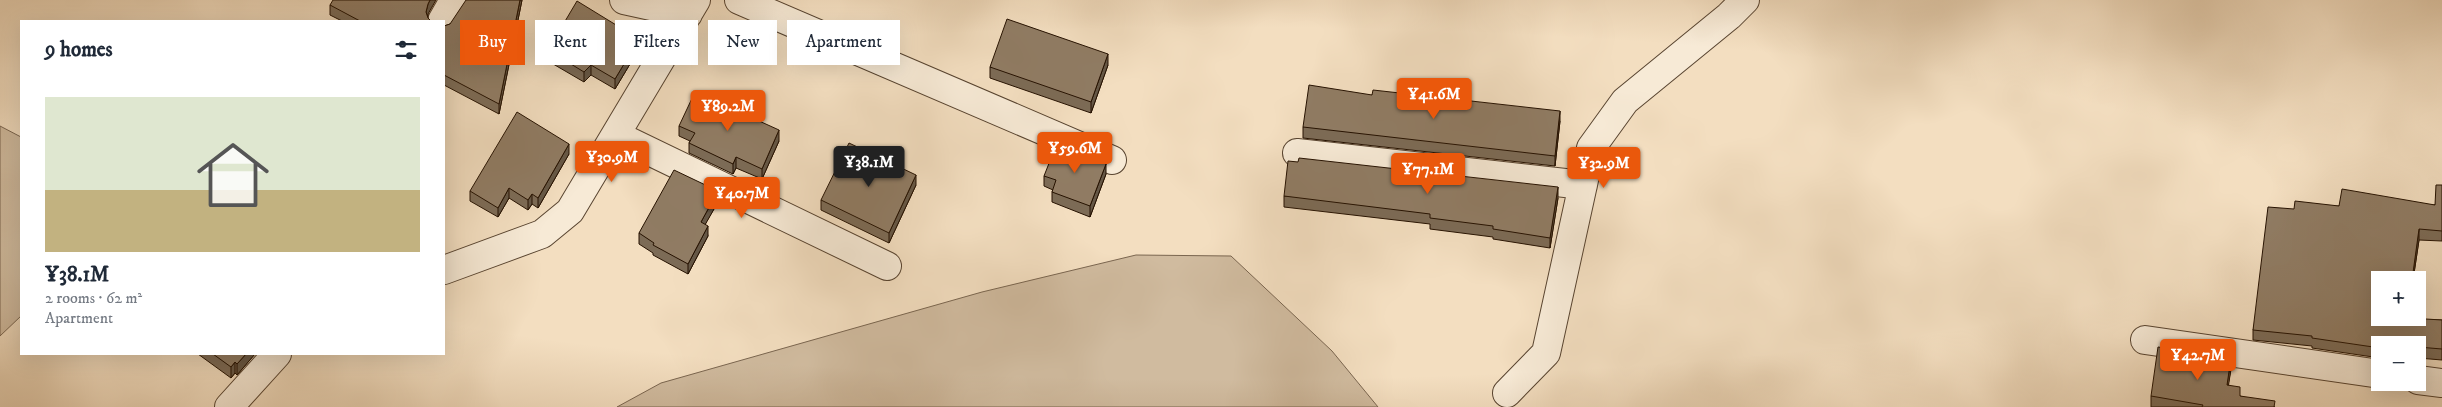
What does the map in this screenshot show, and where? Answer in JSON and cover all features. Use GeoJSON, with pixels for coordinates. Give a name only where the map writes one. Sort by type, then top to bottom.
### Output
{"type":"FeatureCollection","features":[{"type":"Feature","properties":{"kind":"street"},"geometry":{"type":"LineString","coordinates":[[443,20],[454,0]]}},
{"type":"Feature","properties":{"kind":"street"},"geometry":{"type":"LineString","coordinates":[[445,270],[542,234],[570,211],[692,7],[624,0]]}},
{"type":"Feature","properties":{"kind":"street"},"geometry":{"type":"LineString","coordinates":[[738,0],[1112,160]]}},
{"type":"Feature","properties":{"kind":"street"},"geometry":{"type":"LineString","coordinates":[[1507,393],[1546,353],[1591,148],[1625,101],[1729,16],[1745,0]]}},
{"type":"Feature","properties":{"kind":"street"},"geometry":{"type":"LineString","coordinates":[[616,135],[887,266]]}},
{"type":"Feature","properties":{"kind":"street"},"geometry":{"type":"LineString","coordinates":[[1297,153],[1583,185]]}},
{"type":"Feature","properties":{"kind":"street"},"geometry":{"type":"LineString","coordinates":[[2145,340],[2371,373]]}},
{"type":"Feature","properties":{"kind":"street"},"geometry":{"type":"LineString","coordinates":[[229,407],[277,355]]}},
{"type":"Feature","properties":{"kind":"street"},"geometry":{"type":"LineString","coordinates":[[2426,381],[2442,383]]}},
{"type":"Feature","properties":{"kind":"shaded area"},"geometry":{"type":"Polygon","coordinates":[[[0,126],[20,136],[20,317],[0,336],[0,126]]]}},
{"type":"Feature","properties":{"kind":"shaded area"},"geometry":{"type":"Polygon","coordinates":[[[1136,255],[1231,256],[1332,351],[1378,407],[617,407],[661,383],[982,292],[1136,255]]]}},
{"type":"Feature","properties":{"kind":"building"},"geometry":{"type":"Polygon","coordinates":[[[333,0],[430,0],[426,12],[430,20],[358,20],[330,5],[333,0]]]}},
{"type":"Feature","properties":{"kind":"building"},"geometry":{"type":"Polygon","coordinates":[[[466,0],[520,0],[516,20],[460,20],[460,65],[507,65],[499,104],[445,76],[445,26],[450,24],[466,0]]]}},
{"type":"Feature","properties":{"kind":"building"},"geometry":{"type":"Polygon","coordinates":[[[577,1],[615,24],[615,65],[623,65],[615,79],[591,65],[605,65],[605,20],[566,20],[577,1]]]}},
{"type":"Feature","properties":{"kind":"building"},"geometry":{"type":"Polygon","coordinates":[[[1007,19],[1108,54],[1091,102],[990,67],[1007,19]]]}},
{"type":"Feature","properties":{"kind":"building"},"geometry":{"type":"Polygon","coordinates":[[[573,65],[591,65],[584,72],[573,65]]]}},
{"type":"Feature","properties":{"kind":"building"},"geometry":{"type":"Polygon","coordinates":[[[1309,85],[1372,95],[1373,90],[1560,111],[1555,156],[1303,127],[1309,85]]]}},
{"type":"Feature","properties":{"kind":"building"},"geometry":{"type":"Polygon","coordinates":[[[695,92],[779,130],[762,169],[736,157],[733,164],[689,143],[695,133],[679,126],[695,92]]]}},
{"type":"Feature","properties":{"kind":"building"},"geometry":{"type":"Polygon","coordinates":[[[517,112],[569,144],[538,198],[532,194],[528,200],[509,188],[498,208],[470,191],[517,112]]]}},
{"type":"Feature","properties":{"kind":"building"},"geometry":{"type":"Polygon","coordinates":[[[849,143],[916,175],[889,233],[821,200],[849,143]]]}},
{"type":"Feature","properties":{"kind":"building"},"geometry":{"type":"Polygon","coordinates":[[[1057,143],[1106,164],[1090,206],[1052,192],[1056,180],[1044,176],[1057,143]]]}},
{"type":"Feature","properties":{"kind":"building"},"geometry":{"type":"Polygon","coordinates":[[[1299,158],[1558,187],[1550,238],[1493,229],[1493,226],[1430,218],[1430,214],[1284,196],[1288,161],[1298,162],[1299,158]]]}},
{"type":"Feature","properties":{"kind":"building"},"geometry":{"type":"Polygon","coordinates":[[[674,170],[718,191],[701,222],[708,226],[688,264],[653,245],[654,243],[639,233],[674,170]]]}},
{"type":"Feature","properties":{"kind":"building"},"geometry":{"type":"Polygon","coordinates":[[[2436,185],[2442,185],[2442,231],[2419,229],[2413,271],[2371,271],[2371,326],[2426,326],[2426,319],[2442,320],[2442,349],[2426,348],[2426,336],[2371,336],[2371,347],[2312,338],[2312,336],[2253,330],[2268,207],[2294,209],[2295,201],[2339,206],[2342,189],[2435,205],[2436,185]]]}},
{"type":"Feature","properties":{"kind":"building"},"geometry":{"type":"Polygon","coordinates":[[[2158,347],[2231,358],[2227,385],[2240,387],[2240,396],[2275,401],[2274,407],[2202,407],[2203,405],[2151,396],[2158,347]]]}},
{"type":"Feature","properties":{"kind":"building"},"geometry":{"type":"Polygon","coordinates":[[[214,355],[245,355],[237,364],[235,362],[231,367],[214,355]]]}}]}
